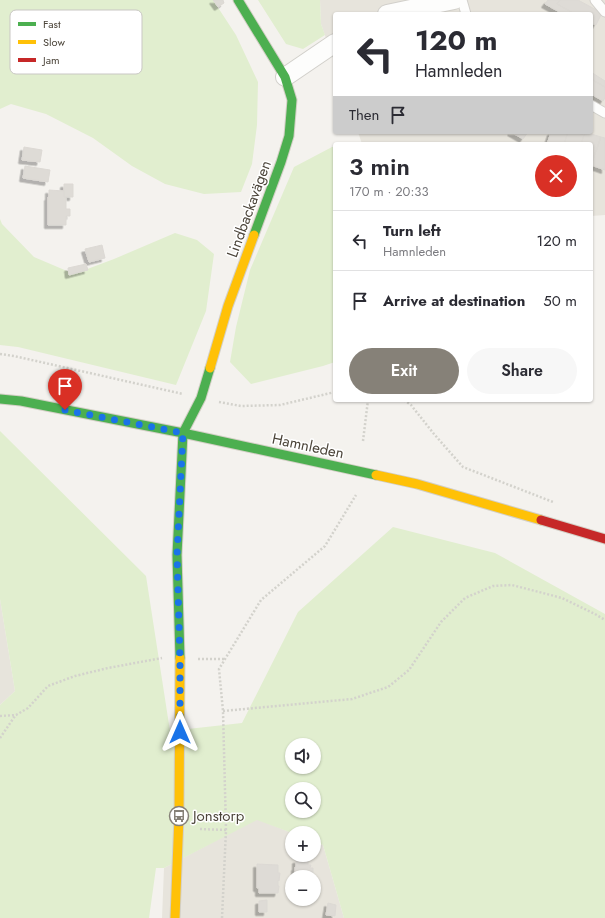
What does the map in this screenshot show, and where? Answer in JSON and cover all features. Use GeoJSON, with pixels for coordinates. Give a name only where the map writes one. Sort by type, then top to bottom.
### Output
{"type":"FeatureCollection","features":[{"type":"Feature","properties":{"kind":"street","name":"Lindbackavägen"},"geometry":{"type":"LineString","coordinates":[[183,433],[201,398],[228,306],[281,162],[289,136],[292,100],[286,77],[238,0]]}},
{"type":"Feature","properties":{"kind":"street"},"geometry":{"type":"LineString","coordinates":[[397,12],[454,0]]}},
{"type":"Feature","properties":{"kind":"street"},"geometry":{"type":"LineString","coordinates":[[286,77],[333,44]]}},
{"type":"Feature","properties":{"kind":"street","name":"Hamnleden"},"geometry":{"type":"LineString","coordinates":[[0,399],[21,401],[183,433],[417,484],[605,539]]}},
{"type":"Feature","properties":{"kind":"street"},"geometry":{"type":"LineString","coordinates":[[176,918],[179,816],[180,659],[177,555],[183,433]]}},
{"type":"Feature","properties":{"kind":"lane"},"geometry":{"type":"LineString","coordinates":[[462,0],[465,12]]}},
{"type":"Feature","properties":{"kind":"lane"},"geometry":{"type":"LineString","coordinates":[[595,0],[605,12]]}},
{"type":"Feature","properties":{"kind":"lane"},"geometry":{"type":"LineString","coordinates":[[593,106],[605,113]]}},
{"type":"Feature","properties":{"kind":"path"},"geometry":{"type":"LineString","coordinates":[[0,354],[241,406],[280,405],[333,392]]}},
{"type":"Feature","properties":{"kind":"path"},"geometry":{"type":"LineString","coordinates":[[363,441],[368,402]]}},
{"type":"Feature","properties":{"kind":"path"},"geometry":{"type":"LineString","coordinates":[[407,402],[411,405],[463,467],[560,505]]}},
{"type":"Feature","properties":{"kind":"path"},"geometry":{"type":"LineString","coordinates":[[222,918],[226,830],[223,711],[219,669],[261,600],[325,546],[356,495]]}},
{"type":"Feature","properties":{"kind":"path"},"geometry":{"type":"LineString","coordinates":[[223,711],[352,699],[388,687],[409,670],[441,622],[465,598],[493,586],[512,585],[562,598],[605,620]]}},
{"type":"Feature","properties":{"kind":"path"},"geometry":{"type":"LineString","coordinates":[[0,738],[16,715],[28,708],[48,686],[75,676],[167,657],[180,659],[226,659]]}},
{"type":"Feature","properties":{"kind":"path"},"geometry":{"type":"LineString","coordinates":[[0,716],[16,715]]}},
{"type":"Feature","properties":{"kind":"path"},"geometry":{"type":"LineString","coordinates":[[200,829],[226,830]]}},
{"type":"Feature","properties":{"kind":"shaded area"},"geometry":{"type":"Polygon","coordinates":[[[320,0],[605,0],[605,215],[593,216],[593,142],[361,142],[359,134],[593,134],[593,12],[333,12],[333,58],[321,24],[320,0]]]}},
{"type":"Feature","properties":{"kind":"shaded area"},"geometry":{"type":"Polygon","coordinates":[[[0,599],[15,691],[0,705],[0,599]]]}},
{"type":"Feature","properties":{"kind":"shaded area"},"geometry":{"type":"Polygon","coordinates":[[[257,819],[285,830],[285,862],[321,862],[321,844],[323,845],[344,918],[162,918],[164,868],[257,819]]]}},
{"type":"Feature","properties":{"kind":"green space"},"geometry":{"type":"Polygon","coordinates":[[[0,0],[213,0],[236,35],[258,82],[257,125],[252,164],[241,192],[204,194],[165,184],[132,166],[93,138],[46,114],[11,104],[0,109],[0,0]]]}},
{"type":"Feature","properties":{"kind":"green space"},"geometry":{"type":"Polygon","coordinates":[[[258,0],[320,0],[321,24],[325,35],[303,49],[286,44],[258,0]]]}},
{"type":"Feature","properties":{"kind":"green space"},"geometry":{"type":"Polygon","coordinates":[[[333,147],[333,363],[251,384],[230,362],[236,327],[250,270],[294,167],[333,147]]]}},
{"type":"Feature","properties":{"kind":"green space"},"geometry":{"type":"Polygon","coordinates":[[[0,219],[2,224],[34,257],[74,274],[175,233],[197,240],[214,254],[206,311],[176,385],[18,347],[0,345],[0,219]]]}},
{"type":"Feature","properties":{"kind":"green space"},"geometry":{"type":"Polygon","coordinates":[[[0,431],[146,576],[170,731],[242,723],[298,612],[393,527],[495,553],[605,614],[605,918],[344,918],[323,845],[321,844],[321,826],[285,826],[285,830],[257,820],[164,868],[156,868],[149,918],[0,918],[0,705],[15,691],[0,599],[0,431]]]}},
{"type":"Feature","properties":{"kind":"building"},"geometry":{"type":"Polygon","coordinates":[[[213,0],[223,0],[224,3],[218,7],[213,0]]]}},
{"type":"Feature","properties":{"kind":"building"},"geometry":{"type":"Polygon","coordinates":[[[548,0],[560,0],[557,4],[571,12],[559,12],[545,4],[548,0]]]}},
{"type":"Feature","properties":{"kind":"building"},"geometry":{"type":"Polygon","coordinates":[[[560,0],[578,0],[602,13],[596,25],[593,24],[593,12],[571,12],[557,4],[560,0]]]}},
{"type":"Feature","properties":{"kind":"building"},"geometry":{"type":"Polygon","coordinates":[[[593,73],[605,81],[605,87],[593,80],[593,73]]]}},
{"type":"Feature","properties":{"kind":"building"},"geometry":{"type":"Polygon","coordinates":[[[593,80],[605,87],[605,98],[603,101],[593,95],[593,80]]]}},
{"type":"Feature","properties":{"kind":"building"},"geometry":{"type":"Polygon","coordinates":[[[514,134],[527,134],[523,139],[514,134]]]}},
{"type":"Feature","properties":{"kind":"building"},"geometry":{"type":"Polygon","coordinates":[[[550,134],[567,134],[565,142],[548,142],[550,134]]]}},
{"type":"Feature","properties":{"kind":"building"},"geometry":{"type":"Polygon","coordinates":[[[567,134],[584,135],[582,142],[565,142],[567,134]]]}},
{"type":"Feature","properties":{"kind":"building"},"geometry":{"type":"Polygon","coordinates":[[[584,134],[591,134],[601,137],[593,159],[593,142],[582,142],[584,134]]]}},
{"type":"Feature","properties":{"kind":"building"},"geometry":{"type":"Polygon","coordinates":[[[601,137],[605,138],[605,170],[593,166],[593,159],[601,137]]]}},
{"type":"Feature","properties":{"kind":"building"},"geometry":{"type":"Polygon","coordinates":[[[24,147],[42,150],[40,162],[22,160],[24,147]]]}},
{"type":"Feature","properties":{"kind":"building"},"geometry":{"type":"Polygon","coordinates":[[[25,166],[50,170],[48,182],[23,178],[25,166]]]}},
{"type":"Feature","properties":{"kind":"building"},"geometry":{"type":"Polygon","coordinates":[[[64,184],[73,184],[73,197],[64,197],[64,184]]]}},
{"type":"Feature","properties":{"kind":"building"},"geometry":{"type":"Polygon","coordinates":[[[49,190],[64,191],[64,197],[66,197],[66,209],[70,209],[70,216],[66,216],[66,225],[48,225],[49,190]]]}},
{"type":"Feature","properties":{"kind":"building"},"geometry":{"type":"Polygon","coordinates":[[[102,245],[105,258],[89,262],[85,249],[102,245]]]}},
{"type":"Feature","properties":{"kind":"building"},"geometry":{"type":"Polygon","coordinates":[[[86,264],[88,270],[69,275],[68,268],[86,264]]]}},
{"type":"Feature","properties":{"kind":"building"},"geometry":{"type":"Polygon","coordinates":[[[296,862],[308,862],[308,865],[311,865],[310,868],[313,868],[313,870],[295,870],[296,862]]]}},
{"type":"Feature","properties":{"kind":"building"},"geometry":{"type":"Polygon","coordinates":[[[257,864],[278,865],[278,873],[280,873],[279,881],[278,880],[278,893],[259,893],[259,888],[257,888],[257,864]]]}},
{"type":"Feature","properties":{"kind":"building"},"geometry":{"type":"Polygon","coordinates":[[[267,900],[267,912],[259,912],[259,901],[267,900]]]}},
{"type":"Feature","properties":{"kind":"building"},"geometry":{"type":"Polygon","coordinates":[[[328,903],[336,905],[335,916],[326,915],[328,903]]]}},
{"type":"Feature","properties":{"kind":"traffic: fast"},"geometry":{"type":"LineString","coordinates":[[238,0],[285,77],[292,100],[289,136],[254,235]]}},
{"type":"Feature","properties":{"kind":"traffic: fast"},"geometry":{"type":"LineString","coordinates":[[180,658],[177,555],[183,433],[201,398],[210,368]]}},
{"type":"Feature","properties":{"kind":"traffic: fast"},"geometry":{"type":"LineString","coordinates":[[0,399],[21,401],[183,433],[376,475]]}},
{"type":"Feature","properties":{"kind":"traffic: slow"},"geometry":{"type":"LineString","coordinates":[[210,368],[228,306],[254,235]]}},
{"type":"Feature","properties":{"kind":"traffic: slow"},"geometry":{"type":"LineString","coordinates":[[376,475],[417,484],[541,520]]}},
{"type":"Feature","properties":{"kind":"traffic: slow"},"geometry":{"type":"LineString","coordinates":[[175,918],[179,816],[180,658]]}},
{"type":"Feature","properties":{"kind":"traffic: jam"},"geometry":{"type":"LineString","coordinates":[[541,520],[605,539]]}},
{"type":"Feature","properties":{"kind":"place","name":"Jonstorp"},"geometry":{"type":"Point","coordinates":[179,816]}},
{"type":"Feature","properties":{"kind":"route"},"geometry":{"type":"LineString","coordinates":[[65,410],[183,433],[177,555],[180,659],[180,732]]}}]}
